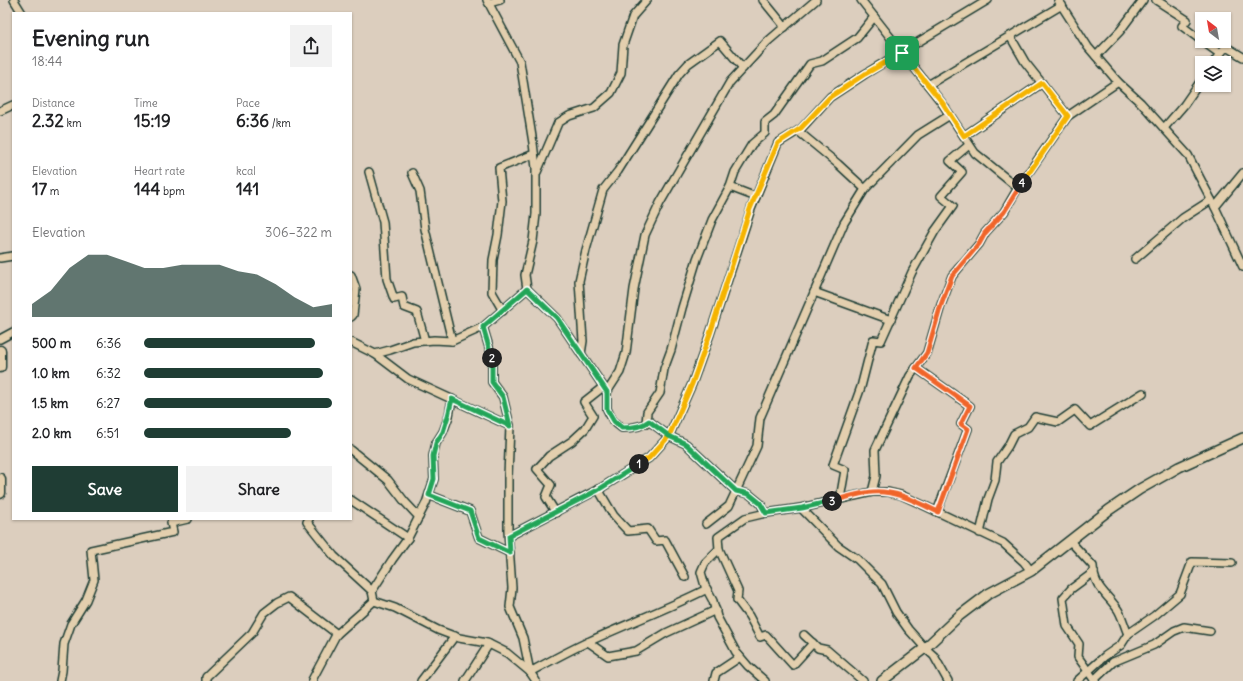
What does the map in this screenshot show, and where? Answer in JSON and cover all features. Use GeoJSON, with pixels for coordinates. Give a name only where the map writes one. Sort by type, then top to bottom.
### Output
{"type":"FeatureCollection","features":[{"type":"Feature","properties":{"kind":"main road"},"geometry":{"type":"LineString","coordinates":[[0,351],[0,367]]}},
{"type":"Feature","properties":{"kind":"street"},"geometry":{"type":"LineString","coordinates":[[14,0],[21,12]]}},
{"type":"Feature","properties":{"kind":"street"},"geometry":{"type":"LineString","coordinates":[[500,0],[488,1],[520,62],[536,174],[536,214],[533,241],[525,275],[527,289],[557,318],[605,390],[607,409],[614,421],[622,428],[630,428],[646,424],[649,421],[669,436],[686,444],[736,491],[749,494],[760,503],[766,513]]}},
{"type":"Feature","properties":{"kind":"street"},"geometry":{"type":"LineString","coordinates":[[536,174],[558,123],[569,116],[594,108],[611,93],[621,73],[623,45],[632,16],[647,0]]}},
{"type":"Feature","properties":{"kind":"street"},"geometry":{"type":"LineString","coordinates":[[763,0],[785,27]]}},
{"type":"Feature","properties":{"kind":"street"},"geometry":{"type":"LineString","coordinates":[[556,512],[546,497],[551,485],[538,469],[549,456],[572,441],[585,429],[593,416],[584,402],[605,390],[620,372],[626,353],[634,289],[645,235],[660,203],[730,82],[767,42],[816,0]]}},
{"type":"Feature","properties":{"kind":"street"},"geometry":{"type":"LineString","coordinates":[[861,0],[942,102],[975,153],[1018,188]]}},
{"type":"Feature","properties":{"kind":"street"},"geometry":{"type":"LineString","coordinates":[[509,536],[598,490],[649,458],[669,436],[692,384],[756,197],[778,143],[798,131],[830,97],[975,6],[988,0]]}},
{"type":"Feature","properties":{"kind":"street"},"geometry":{"type":"LineString","coordinates":[[1096,56],[1120,31],[1143,0]]}},
{"type":"Feature","properties":{"kind":"street"},"geometry":{"type":"LineString","coordinates":[[1156,0],[1187,20],[1182,26],[1195,36]]}},
{"type":"Feature","properties":{"kind":"street"},"geometry":{"type":"LineString","coordinates":[[928,85],[1010,36],[1060,2],[1088,47],[1118,82],[1141,103],[1188,155],[1243,267]]}},
{"type":"Feature","properties":{"kind":"street"},"geometry":{"type":"LineString","coordinates":[[646,424],[647,412],[660,393],[664,369],[671,350],[697,259],[712,220],[730,188],[735,172],[752,144],[765,133],[766,122],[774,115],[810,64],[822,61],[857,38],[874,17]]}},
{"type":"Feature","properties":{"kind":"street"},"geometry":{"type":"LineString","coordinates":[[1010,36],[1025,62],[1068,116]]}},
{"type":"Feature","properties":{"kind":"street"},"geometry":{"type":"LineString","coordinates":[[581,354],[583,341],[579,282],[586,250],[603,190],[618,171],[679,74],[688,64],[720,41],[743,68]]}},
{"type":"Feature","properties":{"kind":"street"},"geometry":{"type":"LineString","coordinates":[[1212,48],[1220,54],[1224,49],[1228,48],[1243,57]]}},
{"type":"Feature","properties":{"kind":"street"},"geometry":{"type":"LineString","coordinates":[[872,492],[876,476],[875,450],[910,376],[927,353],[941,305],[952,276],[979,244],[985,233],[1004,212],[1018,188],[1068,116],[1118,82]]}},
{"type":"Feature","properties":{"kind":"street"},"geometry":{"type":"LineString","coordinates":[[964,136],[1042,83]]}},
{"type":"Feature","properties":{"kind":"street"},"geometry":{"type":"LineString","coordinates":[[1164,128],[1184,105],[1195,89]]}},
{"type":"Feature","properties":{"kind":"street"},"geometry":{"type":"LineString","coordinates":[[0,111],[12,105]]}},
{"type":"Feature","properties":{"kind":"street"},"geometry":{"type":"LineString","coordinates":[[706,524],[729,506],[757,446],[760,418],[844,223],[865,189],[918,135],[950,115]]}},
{"type":"Feature","properties":{"kind":"street"},"geometry":{"type":"LineString","coordinates":[[798,131],[838,164],[865,189]]}},
{"type":"Feature","properties":{"kind":"street"},"geometry":{"type":"LineString","coordinates":[[840,499],[845,470],[833,465],[861,387],[873,340],[881,341],[912,272],[934,231],[953,206],[941,196],[962,172],[950,160],[969,145]]}},
{"type":"Feature","properties":{"kind":"street"},"geometry":{"type":"LineString","coordinates":[[503,310],[492,292],[493,260],[502,201],[499,168],[534,154]]}},
{"type":"Feature","properties":{"kind":"street"},"geometry":{"type":"LineString","coordinates":[[369,172],[382,222],[387,279],[394,299],[402,297],[404,307],[416,312],[425,341]]}},
{"type":"Feature","properties":{"kind":"street"},"geometry":{"type":"LineString","coordinates":[[412,173],[420,191],[425,229],[452,341]]}},
{"type":"Feature","properties":{"kind":"street"},"geometry":{"type":"LineString","coordinates":[[1135,259],[1184,218],[1213,204],[1243,173]]}},
{"type":"Feature","properties":{"kind":"street"},"geometry":{"type":"LineString","coordinates":[[730,188],[756,197]]}},
{"type":"Feature","properties":{"kind":"street"},"geometry":{"type":"LineString","coordinates":[[0,258],[12,256]]}},
{"type":"Feature","properties":{"kind":"street"},"geometry":{"type":"LineString","coordinates":[[352,278],[356,289],[352,314]]}},
{"type":"Feature","properties":{"kind":"street"},"geometry":{"type":"LineString","coordinates":[[375,354],[412,342],[434,340],[452,341],[483,327],[527,289]]}},
{"type":"Feature","properties":{"kind":"street"},"geometry":{"type":"LineString","coordinates":[[814,292],[891,320]]}},
{"type":"Feature","properties":{"kind":"street"},"geometry":{"type":"LineString","coordinates":[[483,327],[492,357],[492,382],[503,397],[510,426],[508,476],[512,588],[510,607],[523,638],[530,672]]}},
{"type":"Feature","properties":{"kind":"street"},"geometry":{"type":"LineString","coordinates":[[0,338],[12,332]]}},
{"type":"Feature","properties":{"kind":"street"},"geometry":{"type":"LineString","coordinates":[[352,342],[375,354],[408,379],[510,426]]}},
{"type":"Feature","properties":{"kind":"street"},"geometry":{"type":"LineString","coordinates":[[916,368],[970,406],[961,424],[968,429],[938,512]]}},
{"type":"Feature","properties":{"kind":"street"},"geometry":{"type":"LineString","coordinates":[[980,533],[988,499],[995,480],[997,462],[1014,434],[1028,427],[1035,417],[1058,422],[1075,410],[1090,426],[1143,393]]}},
{"type":"Feature","properties":{"kind":"street"},"geometry":{"type":"LineString","coordinates":[[372,591],[408,538],[429,495],[434,479],[433,456],[436,443],[443,432],[452,399]]}},
{"type":"Feature","properties":{"kind":"street"},"geometry":{"type":"LineString","coordinates":[[882,681],[925,648],[959,616],[988,594],[1031,571],[1140,489],[1178,468],[1243,438]]}},
{"type":"Feature","properties":{"kind":"street"},"geometry":{"type":"LineString","coordinates":[[352,451],[388,480],[405,502],[419,516]]}},
{"type":"Feature","properties":{"kind":"street"},"geometry":{"type":"LineString","coordinates":[[598,490],[614,516],[628,531],[648,529],[656,541],[666,540],[684,577]]}},
{"type":"Feature","properties":{"kind":"street"},"geometry":{"type":"LineString","coordinates":[[813,643],[793,665],[766,635],[760,637],[749,616],[737,600],[738,591],[719,549],[718,537],[745,518],[766,513],[802,508],[872,492],[888,492],[901,495],[1003,543],[1024,562],[1031,571]]}},
{"type":"Feature","properties":{"kind":"street"},"geometry":{"type":"LineString","coordinates":[[429,495],[470,511],[479,538],[510,553]]}},
{"type":"Feature","properties":{"kind":"street"},"geometry":{"type":"LineString","coordinates":[[352,501],[408,538]]}},
{"type":"Feature","properties":{"kind":"street"},"geometry":{"type":"LineString","coordinates":[[802,508],[838,546],[857,559],[882,584],[896,612],[908,629],[934,656],[948,681]]}},
{"type":"Feature","properties":{"kind":"street"},"geometry":{"type":"LineString","coordinates":[[60,681],[64,644],[71,624],[86,600],[94,580],[91,550],[173,532],[171,523],[184,520]]}},
{"type":"Feature","properties":{"kind":"street"},"geometry":{"type":"LineString","coordinates":[[308,520],[307,522],[334,556],[372,591],[374,601]]}},
{"type":"Feature","properties":{"kind":"street"},"geometry":{"type":"LineString","coordinates":[[1070,541],[1093,566],[1094,577],[1105,596],[1117,608],[1128,634]]}},
{"type":"Feature","properties":{"kind":"street"},"geometry":{"type":"LineString","coordinates":[[719,549],[705,563],[701,572],[713,601],[717,617],[736,652],[748,666],[765,681]]}},
{"type":"Feature","properties":{"kind":"street"},"geometry":{"type":"LineString","coordinates":[[1076,681],[1089,672],[1105,656],[1121,645],[1128,634],[1154,616],[1180,594],[1192,562],[1232,563]]}},
{"type":"Feature","properties":{"kind":"street"},"geometry":{"type":"LineString","coordinates":[[1094,572],[1071,589],[1063,598],[1066,626],[1078,644],[1078,657],[1095,680],[1112,662],[1154,645],[1174,631],[1184,627],[1210,631]]}},
{"type":"Feature","properties":{"kind":"street"},"geometry":{"type":"LineString","coordinates":[[530,672],[588,642],[673,606],[707,589]]}},
{"type":"Feature","properties":{"kind":"street"},"geometry":{"type":"LineString","coordinates":[[206,681],[206,678],[252,634],[264,613],[277,603],[289,597],[337,634]]}},
{"type":"Feature","properties":{"kind":"street"},"geometry":{"type":"LineString","coordinates":[[313,681],[312,680],[337,634],[374,601]]}},
{"type":"Feature","properties":{"kind":"street"},"geometry":{"type":"LineString","coordinates":[[374,601],[395,608],[438,630],[454,636],[489,644],[507,653],[530,672],[536,681]]}},
{"type":"Feature","properties":{"kind":"street"},"geometry":{"type":"LineString","coordinates":[[588,642],[608,656],[636,651],[666,634],[716,610]]}},
{"type":"Feature","properties":{"kind":"street"},"geometry":{"type":"LineString","coordinates":[[804,635],[818,648],[827,650],[863,681]]}},
{"type":"Feature","properties":{"kind":"street"},"geometry":{"type":"LineString","coordinates":[[421,681],[454,636]]}},
{"type":"Feature","properties":{"kind":"street"},"geometry":{"type":"LineString","coordinates":[[465,681],[489,644]]}},
{"type":"Feature","properties":{"kind":"street"},"geometry":{"type":"LineString","coordinates":[[714,681],[716,673],[740,656]]}},
{"type":"Feature","properties":{"kind":"route"},"geometry":{"type":"LineString","coordinates":[[902,53],[865,74],[830,97],[801,128],[778,143],[750,209],[732,270],[692,384],[669,436],[649,458],[601,488],[509,536],[510,553],[479,538],[470,511],[429,495],[434,479],[433,456],[436,443],[443,432],[452,399],[510,426],[503,397],[492,382],[492,357],[483,327],[527,289],[557,318],[607,392],[607,409],[614,421],[622,428],[630,428],[646,424],[649,421],[669,436],[686,444],[736,491],[749,494],[760,503],[766,513],[802,508],[872,492],[888,492],[901,495],[938,512],[954,464],[968,429],[961,424],[970,406],[916,368],[927,353],[941,305],[952,276],[979,244],[985,233],[1004,212],[1018,188],[1068,116],[1042,83],[964,136],[942,102],[902,53]]}}]}
